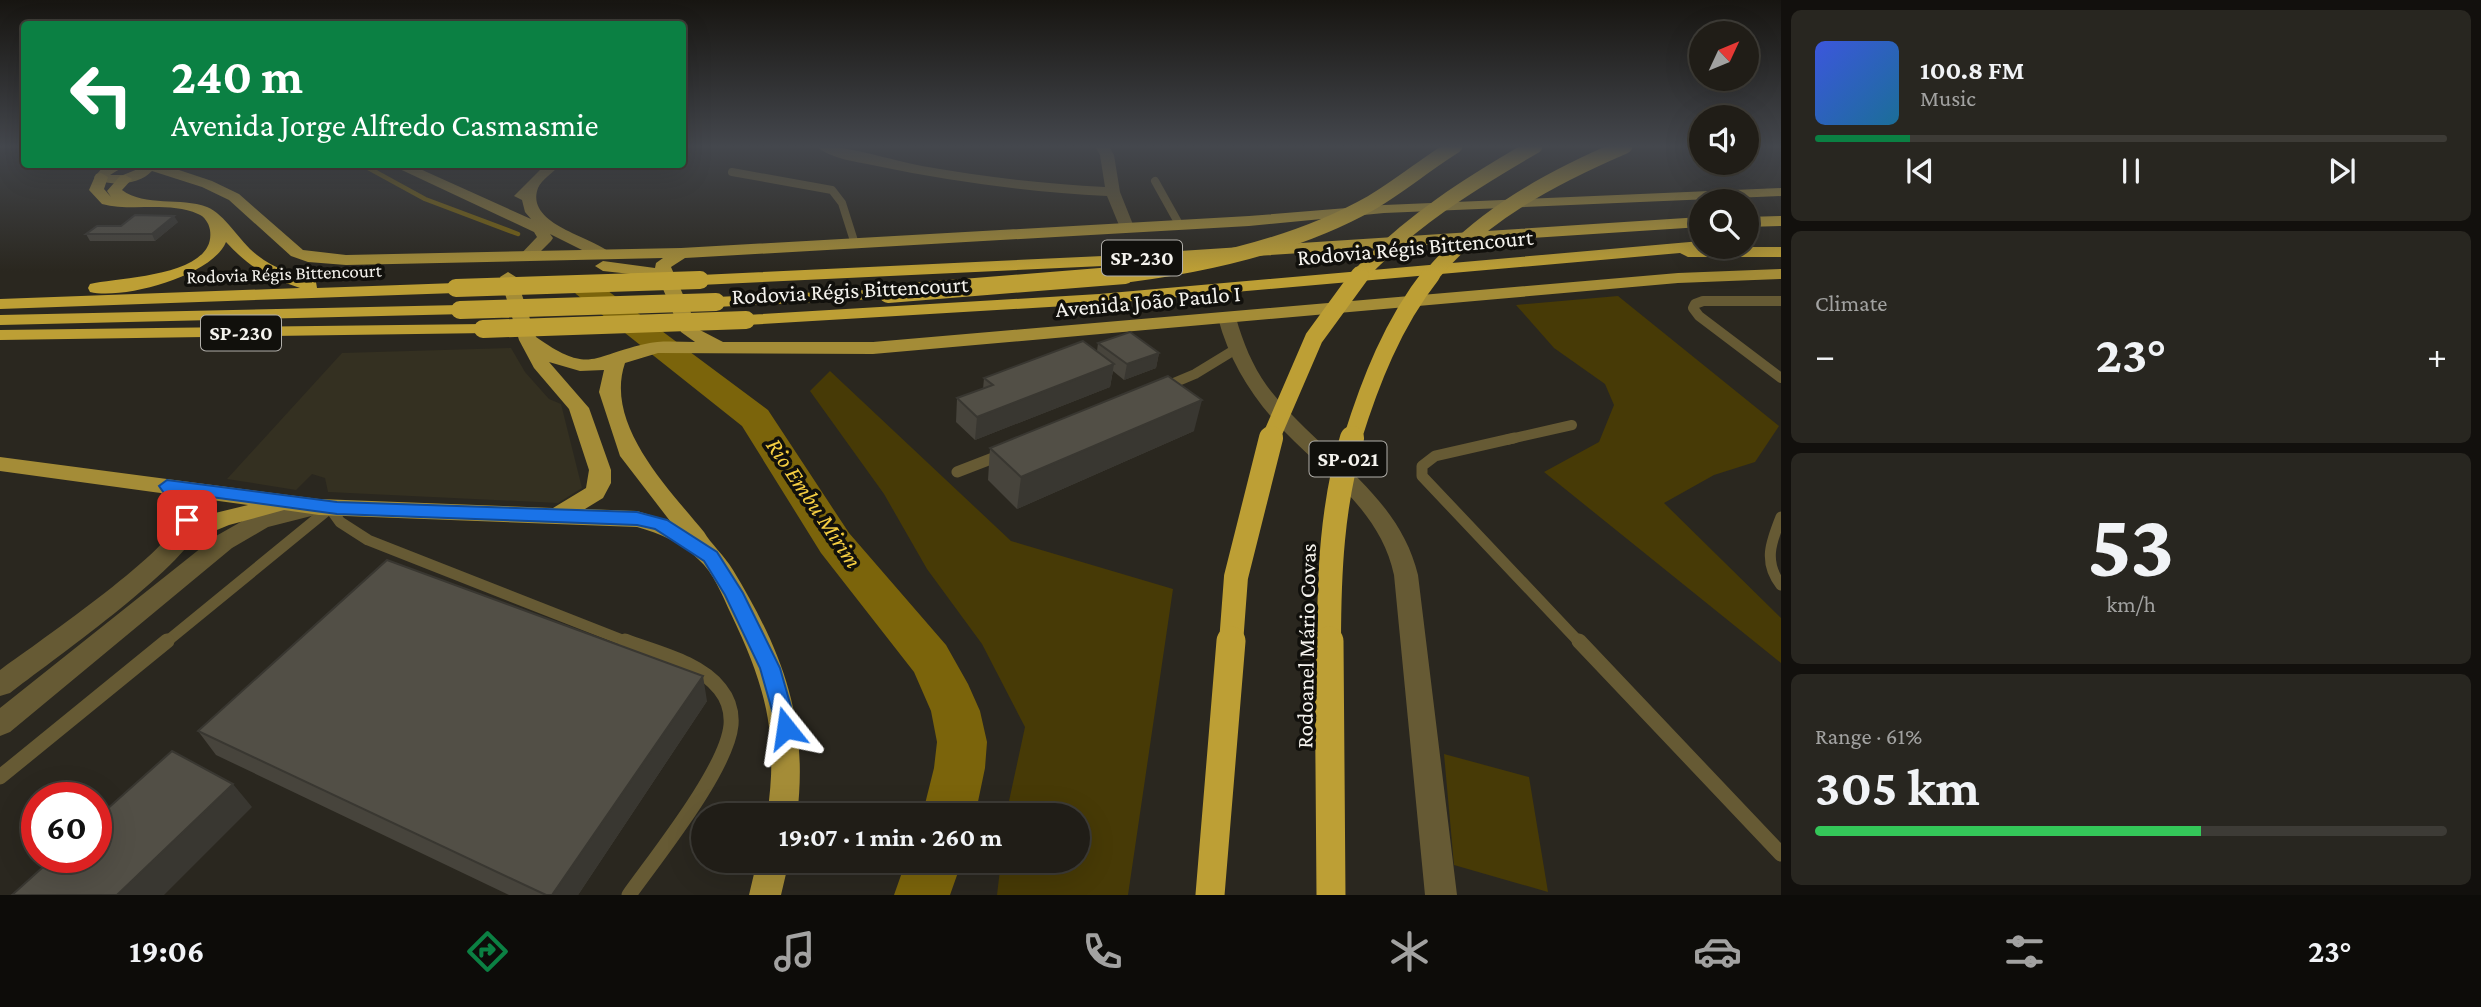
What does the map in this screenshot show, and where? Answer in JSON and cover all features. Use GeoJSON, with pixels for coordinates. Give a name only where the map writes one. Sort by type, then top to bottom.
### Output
{"type":"FeatureCollection","features":[{"type":"Feature","properties":{"kind":"highway"},"geometry":{"type":"LineString","coordinates":[[96,188],[107,201],[195,207],[216,219],[250,258],[272,273],[307,286],[354,292]]}},
{"type":"Feature","properties":{"kind":"highway"},"geometry":{"type":"LineString","coordinates":[[114,188],[116,194],[142,203]]}},
{"type":"Feature","properties":{"kind":"highway"},"geometry":{"type":"LineString","coordinates":[[0,320],[716,302],[1085,281],[1178,269],[1248,253],[1307,233],[1360,209],[1392,188]]}},
{"type":"Feature","properties":{"kind":"highway"},"geometry":{"type":"LineString","coordinates":[[1210,895],[1236,577],[1267,448],[1314,338],[1348,289],[1378,254],[1462,188]]}},
{"type":"Feature","properties":{"kind":"highway","name":"Rodoanel Mário Covas"},"geometry":{"type":"LineString","coordinates":[[1331,895],[1329,590],[1337,500],[1357,426],[1383,355],[1420,290],[1457,250],[1508,208],[1538,188]]}},
{"type":"Feature","properties":{"kind":"highway"},"geometry":{"type":"LineString","coordinates":[[0,297],[135,284],[182,271],[198,264],[216,248],[219,234],[216,219]]}},
{"type":"Feature","properties":{"kind":"highway"},"geometry":{"type":"LineString","coordinates":[[1759,222],[1781,221]]}},
{"type":"Feature","properties":{"kind":"highway","name":"Rodovia Régis Bittencourt"},"geometry":{"type":"LineString","coordinates":[[0,304],[700,280],[1103,261],[1436,237],[1689,223]]}},
{"type":"Feature","properties":{"kind":"highway"},"geometry":{"type":"LineString","coordinates":[[1759,242],[1781,241]]}},
{"type":"Feature","properties":{"kind":"highway","name":"Rodovia Régis Bittencourt"},"geometry":{"type":"LineString","coordinates":[[0,335],[483,329],[746,320],[1099,299],[1689,247]]}},
{"type":"Feature","properties":{"kind":"highway"},"geometry":{"type":"LineString","coordinates":[[1630,253],[1781,252]]}},
{"type":"Feature","properties":{"kind":"main road"},"geometry":{"type":"LineString","coordinates":[[215,188],[234,197],[288,246],[308,257],[346,260],[494,256],[534,252],[606,256],[681,253],[1179,224],[1384,209],[1781,192]]}},
{"type":"Feature","properties":{"kind":"main road"},"geometry":{"type":"LineString","coordinates":[[451,188],[540,229],[545,237],[534,252],[508,277]]}},
{"type":"Feature","properties":{"kind":"main road"},"geometry":{"type":"LineString","coordinates":[[486,203],[499,205],[510,202],[531,188]]}},
{"type":"Feature","properties":{"kind":"main road"},"geometry":{"type":"LineString","coordinates":[[531,188],[529,205],[534,214],[558,231],[606,256],[661,276]]}},
{"type":"Feature","properties":{"kind":"main road"},"geometry":{"type":"LineString","coordinates":[[534,252],[661,276]]}},
{"type":"Feature","properties":{"kind":"main road"},"geometry":{"type":"LineString","coordinates":[[681,253],[663,265],[661,276],[681,342]]}},
{"type":"Feature","properties":{"kind":"main road"},"geometry":{"type":"LineString","coordinates":[[444,257],[495,269],[508,277],[528,340],[541,364],[579,408],[600,470],[600,483],[594,493],[558,516]]}},
{"type":"Feature","properties":{"kind":"main road","name":"Avenida João Paulo I"},"geometry":{"type":"LineString","coordinates":[[528,340],[554,359],[566,364],[588,366],[617,360],[644,348],[681,342],[718,347],[873,348],[1678,278],[1781,274]]}},
{"type":"Feature","properties":{"kind":"main road"},"geometry":{"type":"LineString","coordinates":[[617,360],[610,379],[609,392],[631,456],[710,556],[734,593],[774,680],[786,728],[789,776],[784,803]]}},
{"type":"Feature","properties":{"kind":"main road"},"geometry":{"type":"LineString","coordinates":[[0,464],[324,507],[637,519],[661,524],[710,556]]}},
{"type":"Feature","properties":{"kind":"main road"},"geometry":{"type":"LineString","coordinates":[[183,536],[223,519],[290,503]]}},
{"type":"Feature","properties":{"kind":"street"},"geometry":{"type":"LineString","coordinates":[[1033,188],[1113,192]]}},
{"type":"Feature","properties":{"kind":"street"},"geometry":{"type":"LineString","coordinates":[[1112,188],[1126,227]]}},
{"type":"Feature","properties":{"kind":"street"},"geometry":{"type":"LineString","coordinates":[[1227,318],[1236,349],[1250,378],[1265,399],[1370,504],[1392,532],[1401,553],[1406,575],[1441,895]]}},
{"type":"Feature","properties":{"kind":"street"},"geometry":{"type":"LineString","coordinates":[[0,685],[132,584],[183,536],[187,520],[183,508],[167,486]]}},
{"type":"Feature","properties":{"kind":"street"},"geometry":{"type":"LineString","coordinates":[[0,724],[224,542],[261,521],[324,507]]}},
{"type":"Feature","properties":{"kind":"lane"},"geometry":{"type":"LineString","coordinates":[[820,188],[832,190],[842,202],[855,244]]}},
{"type":"Feature","properties":{"kind":"lane"},"geometry":{"type":"LineString","coordinates":[[1159,188],[1179,224]]}},
{"type":"Feature","properties":{"kind":"lane"},"geometry":{"type":"LineString","coordinates":[[1781,301],[1703,301],[1695,304],[1693,308],[1699,316],[1781,378]]}},
{"type":"Feature","properties":{"kind":"lane"},"geometry":{"type":"LineString","coordinates":[[1150,393],[1195,374],[1236,349]]}},
{"type":"Feature","properties":{"kind":"lane"},"geometry":{"type":"LineString","coordinates":[[1572,425],[1435,456],[1422,466],[1422,476],[1781,853]]}},
{"type":"Feature","properties":{"kind":"lane"},"geometry":{"type":"LineString","coordinates":[[957,472],[1006,452]]}},
{"type":"Feature","properties":{"kind":"lane"},"geometry":{"type":"LineString","coordinates":[[0,777],[324,507],[340,522],[368,540],[691,667],[707,675],[719,686],[727,701],[732,723],[728,741],[690,806],[629,895]]}},
{"type":"Feature","properties":{"kind":"lane"},"geometry":{"type":"LineString","coordinates":[[1781,517],[1768,559],[1771,574],[1781,585]]}},
{"type":"Feature","properties":{"kind":"shaded area"},"geometry":{"type":"Polygon","coordinates":[[[1618,296],[1779,426],[1755,462],[1714,475],[1664,503],[1781,618],[1781,663],[1544,472],[1599,442],[1614,405],[1605,384],[1554,348],[1516,305],[1618,296]]]}},
{"type":"Feature","properties":{"kind":"shaded area"},"geometry":{"type":"Polygon","coordinates":[[[511,348],[525,372],[549,399],[561,404],[582,488],[558,503],[328,492],[325,478],[312,474],[296,490],[227,479],[342,353],[511,348]]]}},
{"type":"Feature","properties":{"kind":"shaded area"},"geometry":{"type":"Polygon","coordinates":[[[830,371],[1011,541],[1173,589],[1128,895],[997,895],[1000,873],[1090,873],[1090,803],[1009,803],[1025,727],[982,644],[927,569],[884,494],[810,391],[830,371]]]}},
{"type":"Feature","properties":{"kind":"shaded area"},"geometry":{"type":"Polygon","coordinates":[[[1444,754],[1529,777],[1548,892],[1454,865],[1444,754]]]}},
{"type":"Feature","properties":{"kind":"building"},"geometry":{"type":"Polygon","coordinates":[[[135,215],[174,216],[152,234],[86,234],[97,226],[121,226],[135,215]]]}},
{"type":"Feature","properties":{"kind":"building"},"geometry":{"type":"Polygon","coordinates":[[[1130,332],[1159,353],[1127,364],[1098,343],[1130,332]]]}},
{"type":"Feature","properties":{"kind":"building"},"geometry":{"type":"Polygon","coordinates":[[[1083,341],[1114,364],[977,417],[957,398],[993,385],[984,378],[1083,341]]]}},
{"type":"Feature","properties":{"kind":"building"},"geometry":{"type":"Polygon","coordinates":[[[1168,376],[1202,400],[1021,477],[990,448],[1168,376]]]}},
{"type":"Feature","properties":{"kind":"building"},"geometry":{"type":"Polygon","coordinates":[[[387,560],[703,676],[552,895],[546,895],[198,731],[387,560]]]}},
{"type":"Feature","properties":{"kind":"building"},"geometry":{"type":"Polygon","coordinates":[[[172,751],[233,784],[117,895],[12,895],[36,873],[112,873],[112,805],[172,751]]]}},
{"type":"Feature","properties":{"kind":"waterway"},"geometry":{"type":"LineString","coordinates":[[404,188],[425,199],[518,234]]}},
{"type":"Feature","properties":{"kind":"waterway","name":"Rio Embu Mirim"},"geometry":{"type":"LineString","coordinates":[[586,288],[755,418],[835,543],[930,658],[955,711],[962,742],[960,768],[951,803]]}},
{"type":"Feature","properties":{"kind":"waterway","name":"Rio Embu Mirim"},"geometry":{"type":"LineString","coordinates":[[922,895],[930,873]]}},
{"type":"Feature","properties":{"kind":"route"},"geometry":{"type":"LineString","coordinates":[[187,520],[183,508],[167,486],[319,507],[637,519],[661,524],[710,556],[734,593],[770,668],[786,728]]}}]}
